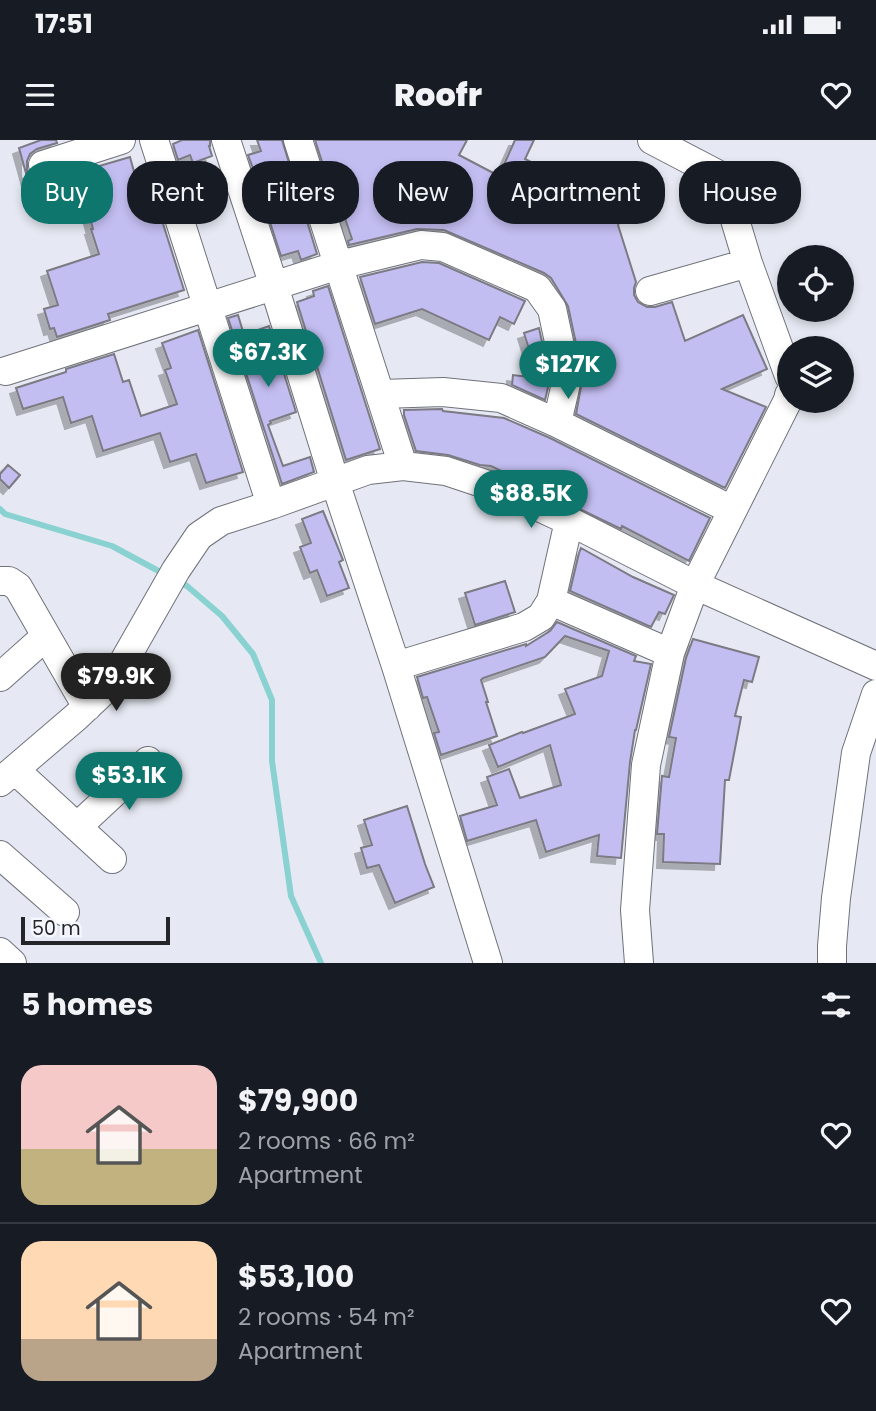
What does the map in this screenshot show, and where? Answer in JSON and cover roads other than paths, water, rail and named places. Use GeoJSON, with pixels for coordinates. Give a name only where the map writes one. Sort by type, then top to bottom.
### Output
{"type":"FeatureCollection","features":[{"type":"Feature","properties":{"kind":"street"},"geometry":{"type":"LineString","coordinates":[[55,161],[121,140]]}},
{"type":"Feature","properties":{"kind":"street"},"geometry":{"type":"LineString","coordinates":[[154,140],[271,505]]}},
{"type":"Feature","properties":{"kind":"street"},"geometry":{"type":"LineString","coordinates":[[226,140],[396,666],[488,963]]}},
{"type":"Feature","properties":{"kind":"street"},"geometry":{"type":"LineString","coordinates":[[298,140],[403,466]]}},
{"type":"Feature","properties":{"kind":"street"},"geometry":{"type":"LineString","coordinates":[[652,140],[717,174],[723,180],[748,263],[777,343]]}},
{"type":"Feature","properties":{"kind":"street"},"geometry":{"type":"LineString","coordinates":[[6,371],[338,265],[421,245],[443,247],[537,288],[552,309],[567,379],[557,423]]}},
{"type":"Feature","properties":{"kind":"street"},"geometry":{"type":"LineString","coordinates":[[650,291],[748,263]]}},
{"type":"Feature","properties":{"kind":"street"},"geometry":{"type":"LineString","coordinates":[[381,394],[443,391],[501,398],[732,510]]}},
{"type":"Feature","properties":{"kind":"street"},"geometry":{"type":"LineString","coordinates":[[639,963],[635,910],[646,765],[670,653],[695,586],[781,413]]}},
{"type":"Feature","properties":{"kind":"street"},"geometry":{"type":"LineString","coordinates":[[112,859],[77,827],[7,776],[111,684],[199,536],[221,521],[368,470],[403,466],[446,471],[492,486],[569,521],[695,586],[876,666]]}},
{"type":"Feature","properties":{"kind":"street"},"geometry":{"type":"LineString","coordinates":[[396,666],[524,627],[541,617],[551,601],[569,521]]}},
{"type":"Feature","properties":{"kind":"street"},"geometry":{"type":"LineString","coordinates":[[0,581],[9,581],[18,587],[87,707]]}},
{"type":"Feature","properties":{"kind":"street"},"geometry":{"type":"LineString","coordinates":[[551,601],[670,653]]}},
{"type":"Feature","properties":{"kind":"street"},"geometry":{"type":"LineString","coordinates":[[0,677],[47,636]]}},
{"type":"Feature","properties":{"kind":"street"},"geometry":{"type":"LineString","coordinates":[[832,963],[836,898],[856,753],[876,695]]}},
{"type":"Feature","properties":{"kind":"street"},"geometry":{"type":"LineString","coordinates":[[77,827],[148,761]]}},
{"type":"Feature","properties":{"kind":"street"},"geometry":{"type":"LineString","coordinates":[[0,855],[65,912]]}},
{"type":"Feature","properties":{"kind":"street"},"geometry":{"type":"LineString","coordinates":[[0,952],[12,963]]}},
{"type":"Feature","properties":{"kind":"waterway"},"geometry":{"type":"LineString","coordinates":[[0,509],[5,514],[112,546],[166,575]]}},
{"type":"Feature","properties":{"kind":"waterway"},"geometry":{"type":"LineString","coordinates":[[179,582],[222,616],[253,654],[272,700],[272,761],[291,896],[321,963]]}}]}
